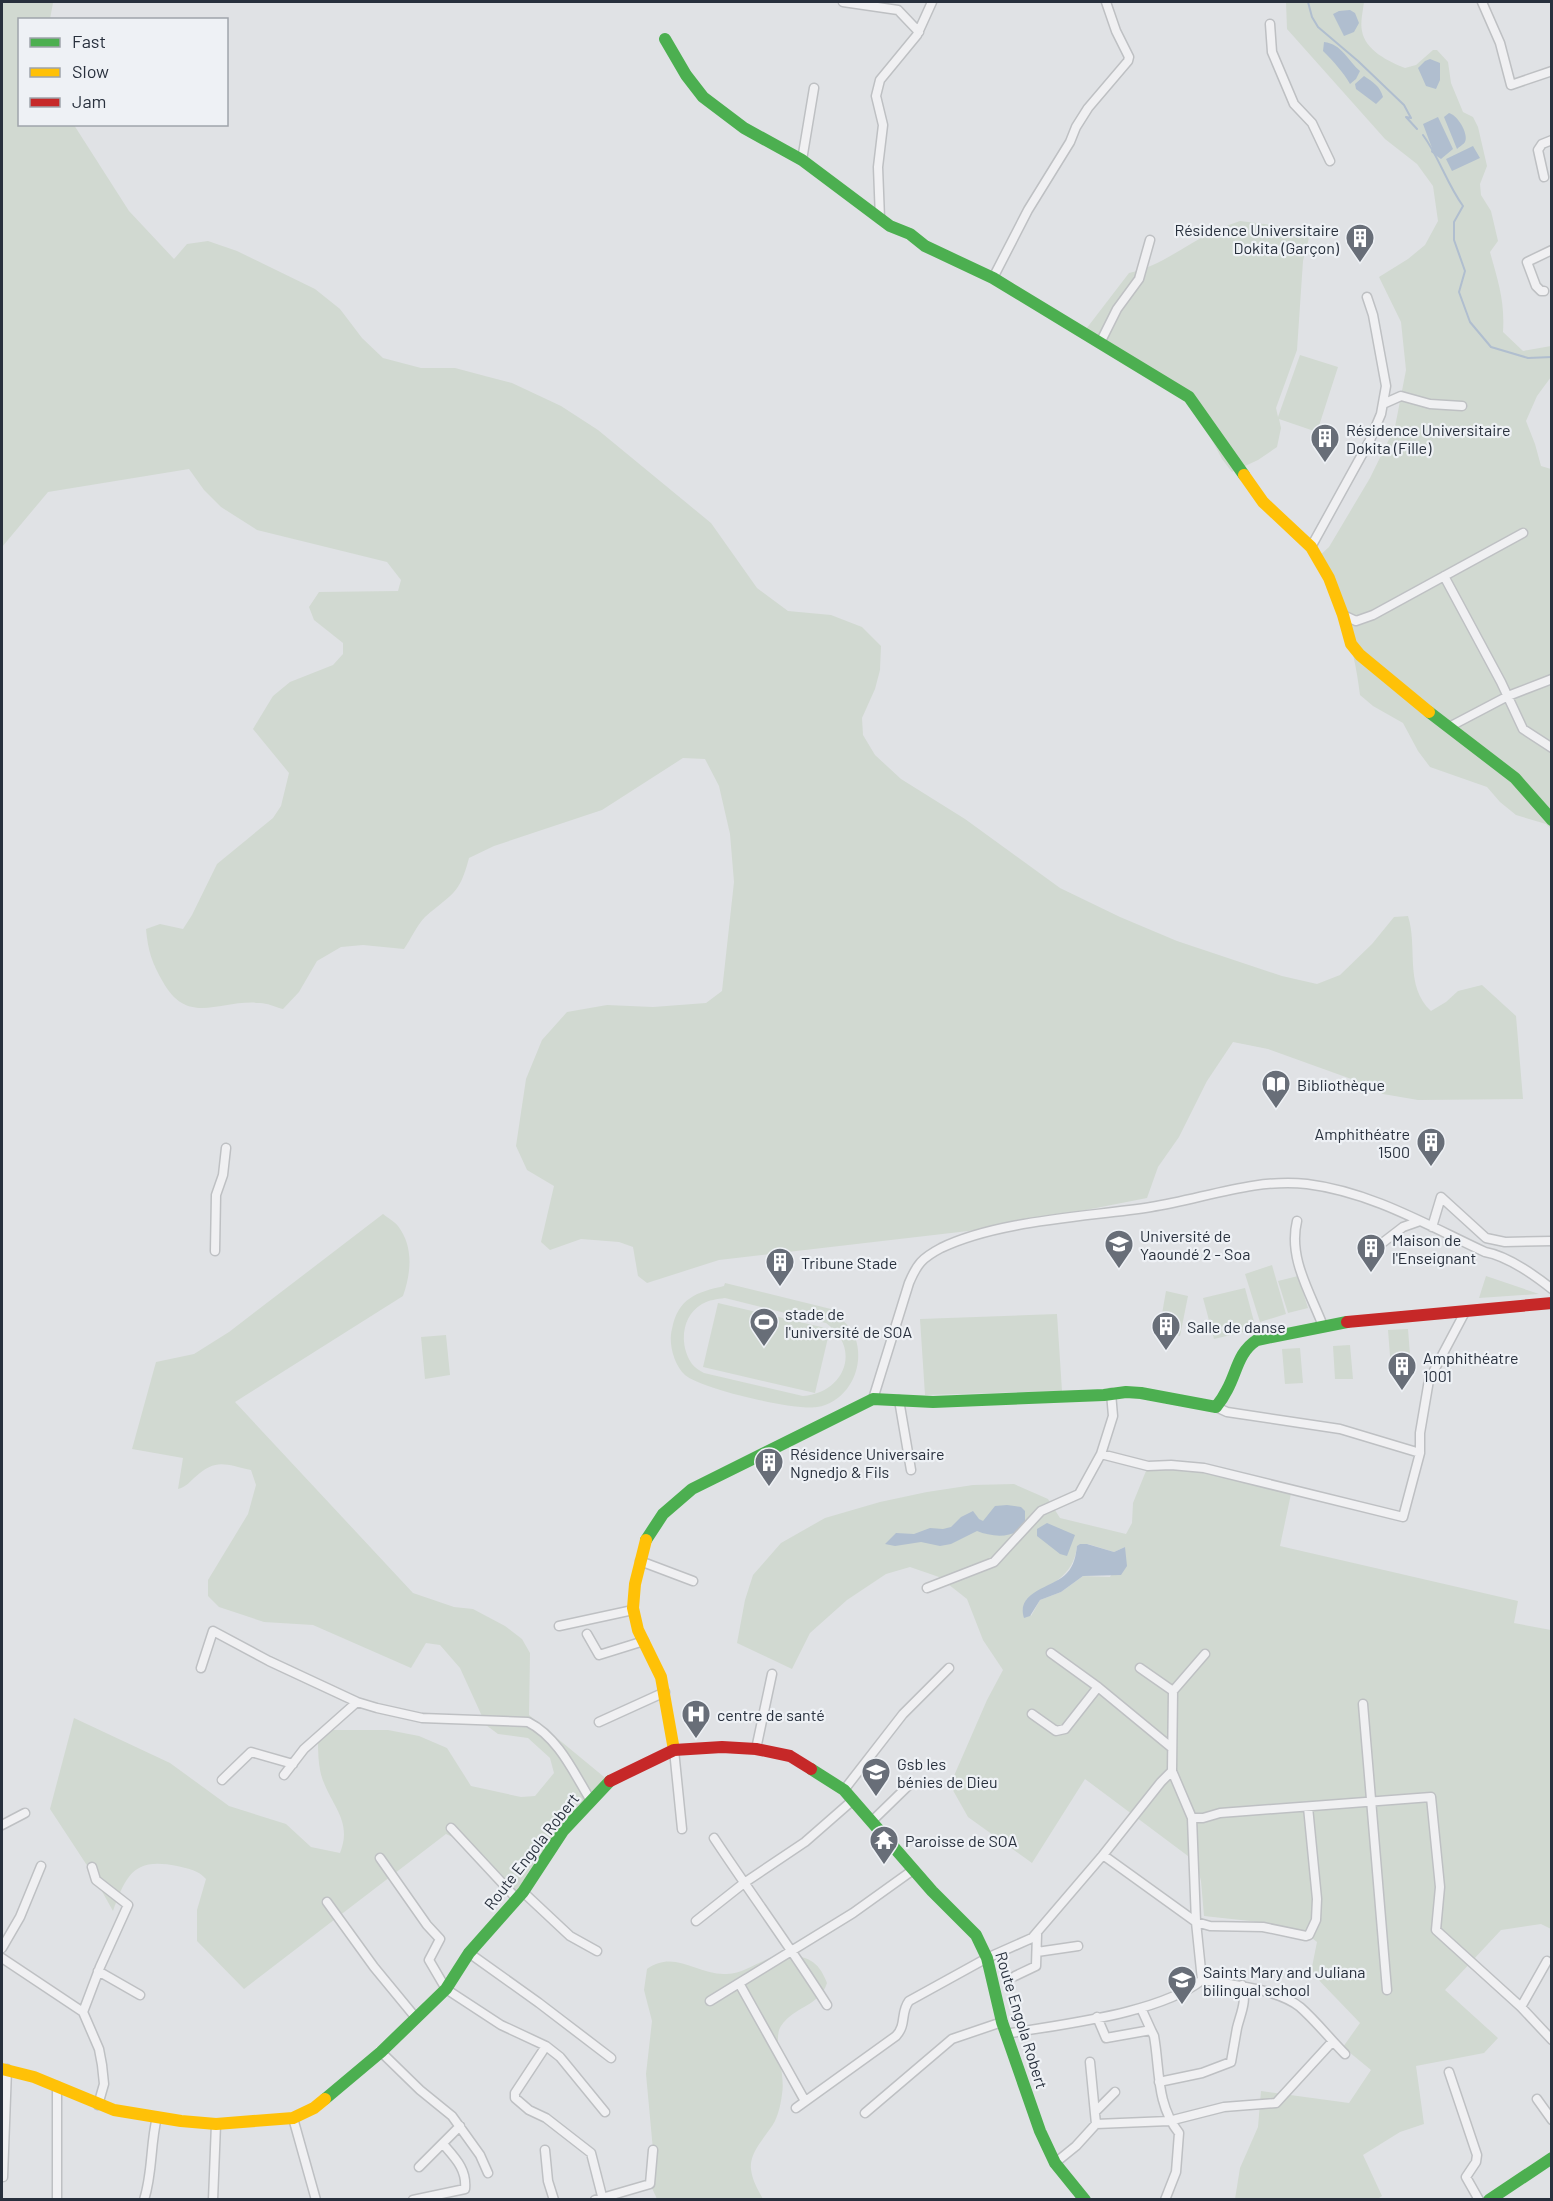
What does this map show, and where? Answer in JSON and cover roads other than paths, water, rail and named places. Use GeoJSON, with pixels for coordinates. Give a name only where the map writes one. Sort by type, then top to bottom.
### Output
{"type":"FeatureCollection","features":[{"type":"Feature","properties":{"kind":"street"},"geometry":{"type":"LineString","coordinates":[[843,2],[898,10],[919,32]]}},
{"type":"Feature","properties":{"kind":"street"},"geometry":{"type":"LineString","coordinates":[[880,219],[878,167],[883,125],[876,96],[877,87],[880,80],[919,32],[932,2]]}},
{"type":"Feature","properties":{"kind":"street"},"geometry":{"type":"LineString","coordinates":[[993,278],[1028,210],[1070,142],[1076,127],[1128,61],[1129,57],[1116,31],[1106,2]]}},
{"type":"Feature","properties":{"kind":"street"},"geometry":{"type":"LineString","coordinates":[[1482,2],[1500,43],[1511,85],[1551,71]]}},
{"type":"Feature","properties":{"kind":"street"},"geometry":{"type":"LineString","coordinates":[[1270,24],[1272,52],[1294,104],[1312,123],[1330,161]]}},
{"type":"Feature","properties":{"kind":"street"},"geometry":{"type":"LineString","coordinates":[[665,39],[686,75],[704,97],[755,135],[802,160],[890,226],[910,234],[925,246],[993,278],[1189,397],[1263,502],[1311,547],[1324,569],[1336,603],[1343,615],[1351,644],[1360,655],[1404,693],[1515,778],[1551,820]]}},
{"type":"Feature","properties":{"kind":"street"},"geometry":{"type":"LineString","coordinates":[[802,160],[814,88]]}},
{"type":"Feature","properties":{"kind":"street"},"geometry":{"type":"LineString","coordinates":[[1544,177],[1538,150],[1542,144],[1551,140]]}},
{"type":"Feature","properties":{"kind":"street"},"geometry":{"type":"LineString","coordinates":[[1100,343],[1117,309],[1139,279],[1150,240]]}},
{"type":"Feature","properties":{"kind":"street"},"geometry":{"type":"LineString","coordinates":[[1544,291],[1540,291],[1536,286],[1527,262],[1551,250]]}},
{"type":"Feature","properties":{"kind":"street"},"geometry":{"type":"LineString","coordinates":[[1311,547],[1370,440],[1381,414],[1386,386],[1373,315],[1367,297]]}},
{"type":"Feature","properties":{"kind":"street"},"geometry":{"type":"LineString","coordinates":[[1383,404],[1401,396],[1430,404],[1462,406]]}},
{"type":"Feature","properties":{"kind":"street"},"geometry":{"type":"LineString","coordinates":[[1343,615],[1356,621],[1373,615],[1522,533]]}},
{"type":"Feature","properties":{"kind":"street"},"geometry":{"type":"LineString","coordinates":[[1444,576],[1508,696],[1523,729],[1551,748]]}},
{"type":"Feature","properties":{"kind":"street"},"geometry":{"type":"LineString","coordinates":[[1449,727],[1508,696],[1551,679]]}},
{"type":"Feature","properties":{"kind":"street"},"geometry":{"type":"LineString","coordinates":[[215,1251],[216,1195],[223,1175],[226,1148]]}},
{"type":"Feature","properties":{"kind":"street"},"geometry":{"type":"LineString","coordinates":[[873,1399],[903,1298],[916,1266],[922,1259],[943,1247],[968,1238],[1014,1227],[1150,1208],[1235,1189],[1278,1183],[1306,1184],[1352,1193],[1381,1203],[1485,1252],[1495,1254],[1528,1272],[1551,1289]]}},
{"type":"Feature","properties":{"kind":"street"},"geometry":{"type":"LineString","coordinates":[[1432,1227],[1441,1197],[1486,1238],[1505,1242],[1551,1241]]}},
{"type":"Feature","properties":{"kind":"street"},"geometry":{"type":"LineString","coordinates":[[1298,1221],[1295,1231],[1297,1262],[1323,1326]]}},
{"type":"Feature","properties":{"kind":"street"},"geometry":{"type":"LineString","coordinates":[[1371,1262],[1377,1247],[1402,1227],[1420,1221]]}},
{"type":"Feature","properties":{"kind":"street"},"geometry":{"type":"LineString","coordinates":[[1216,1407],[1219,1406],[1227,1391],[1241,1355],[1257,1340],[1323,1326],[1551,1303]]}},
{"type":"Feature","properties":{"kind":"street"},"geometry":{"type":"LineString","coordinates":[[1101,1455],[1148,1466],[1171,1465],[1204,1468],[1403,1517],[1420,1453],[1420,1433],[1429,1380],[1465,1312]]}},
{"type":"Feature","properties":{"kind":"street"},"geometry":{"type":"LineString","coordinates":[[927,1588],[994,1562],[1041,1511],[1079,1494],[1101,1455],[1113,1416],[1111,1393]]}},
{"type":"Feature","properties":{"kind":"street"},"geometry":{"type":"LineString","coordinates":[[682,1829],[674,1749],[662,1677],[634,1620],[633,1596],[644,1546],[654,1524],[687,1493],[727,1471],[873,1399],[963,1401],[1141,1393],[1216,1407],[1227,1412],[1340,1429],[1420,1453]]}},
{"type":"Feature","properties":{"kind":"street"},"geometry":{"type":"LineString","coordinates":[[899,1400],[911,1470]]}},
{"type":"Feature","properties":{"kind":"street"},"geometry":{"type":"LineString","coordinates":[[640,1561],[693,1581]]}},
{"type":"Feature","properties":{"kind":"street"},"geometry":{"type":"LineString","coordinates":[[559,1626],[633,1610]]}},
{"type":"Feature","properties":{"kind":"street"},"geometry":{"type":"LineString","coordinates":[[201,1668],[213,1630],[269,1661],[357,1702],[422,1718],[528,1722],[560,1750],[591,1801]]}},
{"type":"Feature","properties":{"kind":"street"},"geometry":{"type":"LineString","coordinates":[[587,1634],[599,1655],[644,1641]]}},
{"type":"Feature","properties":{"kind":"street"},"geometry":{"type":"LineString","coordinates":[[1051,1653],[1098,1687],[1172,1748]]}},
{"type":"Feature","properties":{"kind":"street"},"geometry":{"type":"LineString","coordinates":[[1202,1980],[1196,1922],[1192,1818],[1173,1771],[1172,1748],[1173,1690],[1206,1654]]}},
{"type":"Feature","properties":{"kind":"street"},"geometry":{"type":"LineString","coordinates":[[844,1790],[903,1714],[949,1668]]}},
{"type":"Feature","properties":{"kind":"street"},"geometry":{"type":"LineString","coordinates":[[1140,1668],[1173,1690]]}},
{"type":"Feature","properties":{"kind":"street"},"geometry":{"type":"LineString","coordinates":[[756,1749],[772,1674]]}},
{"type":"Feature","properties":{"kind":"street"},"geometry":{"type":"LineString","coordinates":[[1032,1714],[1056,1731],[1065,1729],[1098,1687]]}},
{"type":"Feature","properties":{"kind":"street"},"geometry":{"type":"LineString","coordinates":[[599,1722],[664,1692]]}},
{"type":"Feature","properties":{"kind":"street"},"geometry":{"type":"LineString","coordinates":[[284,1775],[304,1749],[357,1702]]}},
{"type":"Feature","properties":{"kind":"street"},"geometry":{"type":"LineString","coordinates":[[1363,1704],[1387,1990]]}},
{"type":"Feature","properties":{"kind":"street","name":"Route Engola Robert"},"geometry":{"type":"LineString","coordinates":[[4,2069],[57,2086],[114,2110],[157,2118],[216,2124],[293,2118],[314,2108],[381,2052],[446,1989],[469,1953],[520,1895],[563,1831],[609,1781],[674,1749],[722,1747],[756,1749],[790,1756],[844,1790],[913,1870],[976,1935],[987,1958],[993,1991],[1004,2028],[1040,2131],[1055,2163],[1085,2199]]}},
{"type":"Feature","properties":{"kind":"street"},"geometry":{"type":"LineString","coordinates":[[222,1780],[251,1752],[293,1764]]}},
{"type":"Feature","properties":{"kind":"street"},"geometry":{"type":"LineString","coordinates":[[796,2108],[896,2037],[903,2026],[904,2008],[909,2001],[987,1958],[1004,1952],[1037,1934],[1161,1782],[1173,1771]]}},
{"type":"Feature","properties":{"kind":"street"},"geometry":{"type":"LineString","coordinates":[[872,1821],[909,1785]]}},
{"type":"Feature","properties":{"kind":"street"},"geometry":{"type":"LineString","coordinates":[[1192,1818],[1203,1818],[1220,1813],[1431,1797],[1440,1887],[1436,1930],[1521,2007],[1551,2040]]}},
{"type":"Feature","properties":{"kind":"street"},"geometry":{"type":"LineString","coordinates":[[696,1921],[744,1883],[806,1842],[853,1800]]}},
{"type":"Feature","properties":{"kind":"street"},"geometry":{"type":"LineString","coordinates":[[1103,1855],[1196,1922],[1210,1926],[1263,1927],[1309,1935],[1316,1920],[1317,1899],[1308,1807]]}},
{"type":"Feature","properties":{"kind":"street"},"geometry":{"type":"LineString","coordinates":[[2,1825],[25,1814]]}},
{"type":"Feature","properties":{"kind":"street"},"geometry":{"type":"LineString","coordinates":[[451,1828],[520,1895],[570,1936],[597,1951]]}},
{"type":"Feature","properties":{"kind":"street"},"geometry":{"type":"LineString","coordinates":[[714,1838],[793,1950],[827,2005]]}},
{"type":"Feature","properties":{"kind":"street"},"geometry":{"type":"LineString","coordinates":[[380,1858],[427,1925],[440,1939],[429,1960],[446,1989],[501,2025],[546,2046],[566,2064],[605,2112]]}},
{"type":"Feature","properties":{"kind":"street"},"geometry":{"type":"LineString","coordinates":[[2,1948],[21,1917],[41,1866]]}},
{"type":"Feature","properties":{"kind":"street"},"geometry":{"type":"LineString","coordinates":[[83,2012],[98,1971],[128,1905],[96,1880],[92,1867]]}},
{"type":"Feature","properties":{"kind":"street"},"geometry":{"type":"LineString","coordinates":[[710,2001],[853,1913],[913,1870]]}},
{"type":"Feature","properties":{"kind":"street"},"geometry":{"type":"LineString","coordinates":[[327,1902],[416,2018]]}},
{"type":"Feature","properties":{"kind":"street"},"geometry":{"type":"LineString","coordinates":[[1015,1976],[1036,1966],[1037,1934]]}},
{"type":"Feature","properties":{"kind":"street"},"geometry":{"type":"LineString","coordinates":[[1037,1952],[1078,1946]]}},
{"type":"Feature","properties":{"kind":"street"},"geometry":{"type":"LineString","coordinates":[[469,1953],[539,2002],[611,2058]]}},
{"type":"Feature","properties":{"kind":"street"},"geometry":{"type":"LineString","coordinates":[[2,1958],[83,2012],[99,2049],[102,2065],[104,2084],[98,2104]]}},
{"type":"Feature","properties":{"kind":"street"},"geometry":{"type":"LineString","coordinates":[[1521,2007],[1547,1961]]}},
{"type":"Feature","properties":{"kind":"street"},"geometry":{"type":"LineString","coordinates":[[98,1971],[140,1995]]}},
{"type":"Feature","properties":{"kind":"street"},"geometry":{"type":"LineString","coordinates":[[865,2113],[952,2039],[1004,2028],[1097,2017],[1141,2008],[1192,1988],[1202,1980],[1242,1985],[1295,2004],[1345,2054]]}},
{"type":"Feature","properties":{"kind":"street"},"geometry":{"type":"LineString","coordinates":[[739,1983],[805,2101]]}},
{"type":"Feature","properties":{"kind":"street"},"geometry":{"type":"LineString","coordinates":[[1159,2082],[1202,2073],[1231,2062],[1244,2006],[1245,1996],[1242,1985]]}},
{"type":"Feature","properties":{"kind":"street"},"geometry":{"type":"LineString","coordinates":[[1141,2008],[1154,2038],[1159,2082],[1169,2121],[1179,2133],[1176,2172],[1165,2199]]}},
{"type":"Feature","properties":{"kind":"street"},"geometry":{"type":"LineString","coordinates":[[1097,2017],[1106,2038],[1151,2030]]}},
{"type":"Feature","properties":{"kind":"street"},"geometry":{"type":"LineString","coordinates":[[1055,2163],[1076,2146],[1096,2124],[1169,2121],[1224,2107],[1276,2103],[1332,2042]]}},
{"type":"Feature","properties":{"kind":"street"},"geometry":{"type":"LineString","coordinates":[[546,2046],[515,2093],[515,2099],[546,2118],[591,2153],[600,2199],[650,2184],[653,2150]]}},
{"type":"Feature","properties":{"kind":"street"},"geometry":{"type":"LineString","coordinates":[[381,2052],[420,2090],[452,2116],[480,2155],[488,2173]]}},
{"type":"Feature","properties":{"kind":"street"},"geometry":{"type":"LineString","coordinates":[[1090,2062],[1096,2124]]}},
{"type":"Feature","properties":{"kind":"street"},"geometry":{"type":"LineString","coordinates":[[3,2177],[4,2069]]}},
{"type":"Feature","properties":{"kind":"street"},"geometry":{"type":"LineString","coordinates":[[1449,2072],[1477,2155],[1476,2162],[1466,2177],[1479,2199]]}},
{"type":"Feature","properties":{"kind":"street"},"geometry":{"type":"LineString","coordinates":[[57,2086],[57,2199]]}},
{"type":"Feature","properties":{"kind":"street"},"geometry":{"type":"LineString","coordinates":[[1095,2112],[1115,2092]]}},
{"type":"Feature","properties":{"kind":"street"},"geometry":{"type":"LineString","coordinates":[[1537,2099],[1551,2120]]}},
{"type":"Feature","properties":{"kind":"street"},"geometry":{"type":"LineString","coordinates":[[144,2199],[150,2181],[152,2136],[157,2118]]}},
{"type":"Feature","properties":{"kind":"street"},"geometry":{"type":"LineString","coordinates":[[293,2118],[316,2199]]}},
{"type":"Feature","properties":{"kind":"street"},"geometry":{"type":"LineString","coordinates":[[213,2199],[216,2124]]}},
{"type":"Feature","properties":{"kind":"street"},"geometry":{"type":"LineString","coordinates":[[419,2167],[460,2126]]}},
{"type":"Feature","properties":{"kind":"street"},"geometry":{"type":"LineString","coordinates":[[413,2199],[453,2196],[465,2189],[466,2175],[458,2160],[443,2144]]}},
{"type":"Feature","properties":{"kind":"street"},"geometry":{"type":"LineString","coordinates":[[545,2150],[548,2181],[554,2199]]}},
{"type":"Feature","properties":{"kind":"street"},"geometry":{"type":"LineString","coordinates":[[1489,2199],[1551,2158]]}},
{"type":"Feature","properties":{"kind":"street"},"geometry":{"type":"LineString","coordinates":[[1502,2199],[1551,2167]]}},
{"type":"Feature","properties":{"kind":"water"},"geometry":{"type":"Polygon","coordinates":[[[1350,10],[1355,13],[1359,23],[1354,32],[1344,36],[1333,14],[1350,10]]]}},
{"type":"Feature","properties":{"kind":"water"},"geometry":{"type":"Polygon","coordinates":[[[1324,42],[1340,49],[1360,71],[1350,84],[1323,51],[1324,42]]]}},
{"type":"Feature","properties":{"kind":"water"},"geometry":{"type":"Polygon","coordinates":[[[1430,59],[1440,63],[1440,80],[1436,89],[1426,86],[1418,68],[1430,59]]]}},
{"type":"Feature","properties":{"kind":"water"},"geometry":{"type":"Polygon","coordinates":[[[1364,76],[1382,93],[1383,97],[1376,104],[1356,89],[1355,84],[1364,76]]]}},
{"type":"Feature","properties":{"kind":"water"},"geometry":{"type":"Polygon","coordinates":[[[1449,113],[1459,121],[1466,138],[1457,149],[1444,117],[1449,113]]]}},
{"type":"Feature","properties":{"kind":"water"},"geometry":{"type":"Polygon","coordinates":[[[1438,117],[1453,149],[1441,159],[1431,152],[1432,148],[1423,124],[1438,117]]]}},
{"type":"Feature","properties":{"kind":"water"},"geometry":{"type":"Polygon","coordinates":[[[1473,146],[1480,158],[1452,171],[1446,159],[1473,146]]]}},
{"type":"Feature","properties":{"kind":"water"},"geometry":{"type":"Polygon","coordinates":[[[995,1506],[1021,1507],[1025,1511],[1025,1526],[1008,1535],[989,1535],[977,1531],[951,1544],[940,1546],[921,1542],[895,1546],[885,1544],[896,1533],[914,1534],[930,1528],[951,1527],[961,1517],[973,1511],[983,1521],[995,1506]]]}},
{"type":"Feature","properties":{"kind":"water"},"geometry":{"type":"Polygon","coordinates":[[[1047,1523],[1075,1535],[1067,1556],[1060,1554],[1037,1536],[1037,1529],[1047,1523]]]}},
{"type":"Feature","properties":{"kind":"water"},"geometry":{"type":"Polygon","coordinates":[[[1080,1544],[1114,1552],[1125,1547],[1127,1566],[1121,1575],[1083,1576],[1061,1592],[1040,1600],[1030,1616],[1024,1618],[1025,1602],[1030,1596],[1067,1573],[1073,1564],[1077,1546],[1080,1544]]]}},
{"type":"Feature","properties":{"kind":"waterway"},"geometry":{"type":"LineString","coordinates":[[1308,2],[1312,17],[1318,27],[1404,105],[1411,118],[1406,117],[1417,129]]}},
{"type":"Feature","properties":{"kind":"waterway"},"geometry":{"type":"LineString","coordinates":[[1423,135],[1463,206],[1454,222],[1454,240],[1465,271],[1459,292],[1470,322],[1491,347],[1528,358],[1552,357]]}},
{"type":"Feature","properties":{"kind":"place","name":"Résidence Universitaire Dokita (Garçon)"},"geometry":{"type":"Point","coordinates":[1360,264]}},
{"type":"Feature","properties":{"kind":"place","name":"Résidence Universitaire Dokita (Fille)"},"geometry":{"type":"Point","coordinates":[1325,464]}},
{"type":"Feature","properties":{"kind":"place","name":"Bibliothèque"},"geometry":{"type":"Point","coordinates":[1276,1110]}},
{"type":"Feature","properties":{"kind":"place","name":"Amphithéatre 1500"},"geometry":{"type":"Point","coordinates":[1431,1168]}},
{"type":"Feature","properties":{"kind":"place","name":"Université de Yaoundé 2 - Soa"},"geometry":{"type":"Point","coordinates":[1119,1270]}},
{"type":"Feature","properties":{"kind":"place","name":"Maison de l'Enseignant"},"geometry":{"type":"Point","coordinates":[1371,1274]}},
{"type":"Feature","properties":{"kind":"place","name":"Tribune Stade"},"geometry":{"type":"Point","coordinates":[780,1288]}},
{"type":"Feature","properties":{"kind":"place","name":"stade de l'université de SOA"},"geometry":{"type":"Point","coordinates":[764,1348]}},
{"type":"Feature","properties":{"kind":"place","name":"Salle de danse"},"geometry":{"type":"Point","coordinates":[1166,1352]}},
{"type":"Feature","properties":{"kind":"place","name":"Amphithéatre 1001"},"geometry":{"type":"Point","coordinates":[1402,1392]}},
{"type":"Feature","properties":{"kind":"place","name":"Résidence Universaire Ngnedjo & Fils"},"geometry":{"type":"Point","coordinates":[769,1488]}},
{"type":"Feature","properties":{"kind":"place","name":"centre de santé"},"geometry":{"type":"Point","coordinates":[696,1740]}},
{"type":"Feature","properties":{"kind":"place","name":"Gsb les bénies de Dieu"},"geometry":{"type":"Point","coordinates":[876,1798]}},
{"type":"Feature","properties":{"kind":"place","name":"Paroisse de SOA"},"geometry":{"type":"Point","coordinates":[884,1866]}},
{"type":"Feature","properties":{"kind":"place","name":"Saints Mary and Juliana bilingual school"},"geometry":{"type":"Point","coordinates":[1182,2006]}}]}
